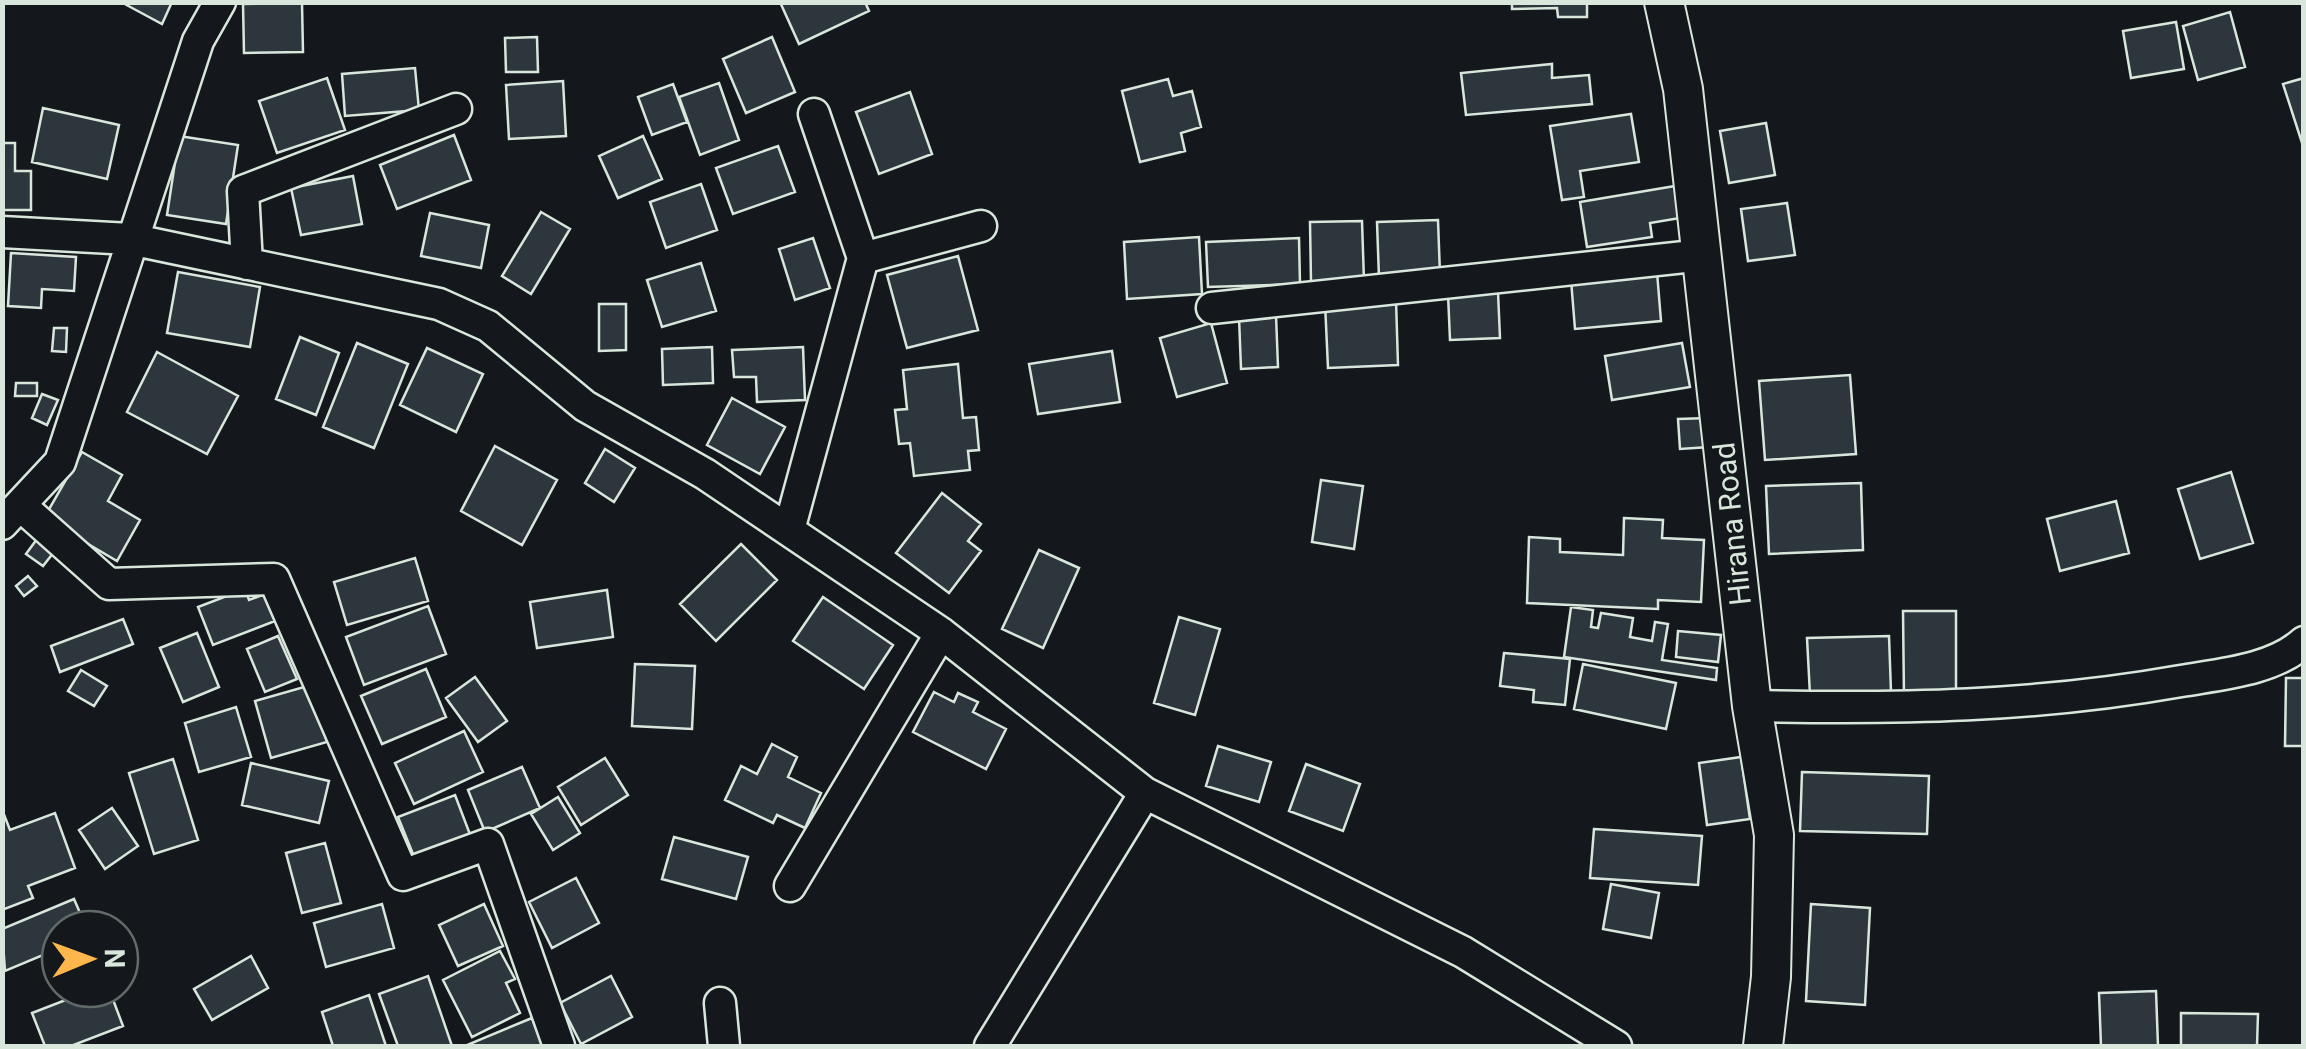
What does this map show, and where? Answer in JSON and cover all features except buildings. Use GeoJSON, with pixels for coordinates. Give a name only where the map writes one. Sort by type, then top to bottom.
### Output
{"type":"FeatureCollection","features":[{"type":"Feature","properties":{"kind":"street"},"geometry":{"type":"LineString","coordinates":[[220,2],[198,41],[60,462],[11,514],[109,584],[274,579],[403,875],[488,844],[559,1046]]}},
{"type":"Feature","properties":{"kind":"street","name":"Hirana Road"},"geometry":{"type":"LineString","coordinates":[[1664,2],[1684,89],[1752,706],[1774,835],[1771,977],[1764,1046]]}},
{"type":"Feature","properties":{"kind":"street"},"geometry":{"type":"LineString","coordinates":[[247,264],[243,191],[456,109]]}},
{"type":"Feature","properties":{"kind":"street"},"geometry":{"type":"LineString","coordinates":[[789,530],[864,258],[814,114]]}},
{"type":"Feature","properties":{"kind":"street"},"geometry":{"type":"LineString","coordinates":[[864,258],[981,226]]}},
{"type":"Feature","properties":{"kind":"street"},"geometry":{"type":"LineString","coordinates":[[2,232],[130,239],[439,304],[488,326],[584,406],[705,474],[941,633],[1145,793],[1463,952],[1616,1046]]}},
{"type":"Feature","properties":{"kind":"street"},"geometry":{"type":"LineString","coordinates":[[1212,308],[1703,255]]}},
{"type":"Feature","properties":{"kind":"street"},"geometry":{"type":"LineString","coordinates":[[790,886],[941,633]]}},
{"type":"Feature","properties":{"kind":"street"},"geometry":{"type":"LineString","coordinates":[[1752,706],[1925,710],[2099,696],[2226,674],[2288,656],[2304,642]]}},
{"type":"Feature","properties":{"kind":"street"},"geometry":{"type":"LineString","coordinates":[[990,1046],[1145,793]]}},
{"type":"Feature","properties":{"kind":"street"},"geometry":{"type":"LineString","coordinates":[[720,1003],[724,1046]]}}]}
